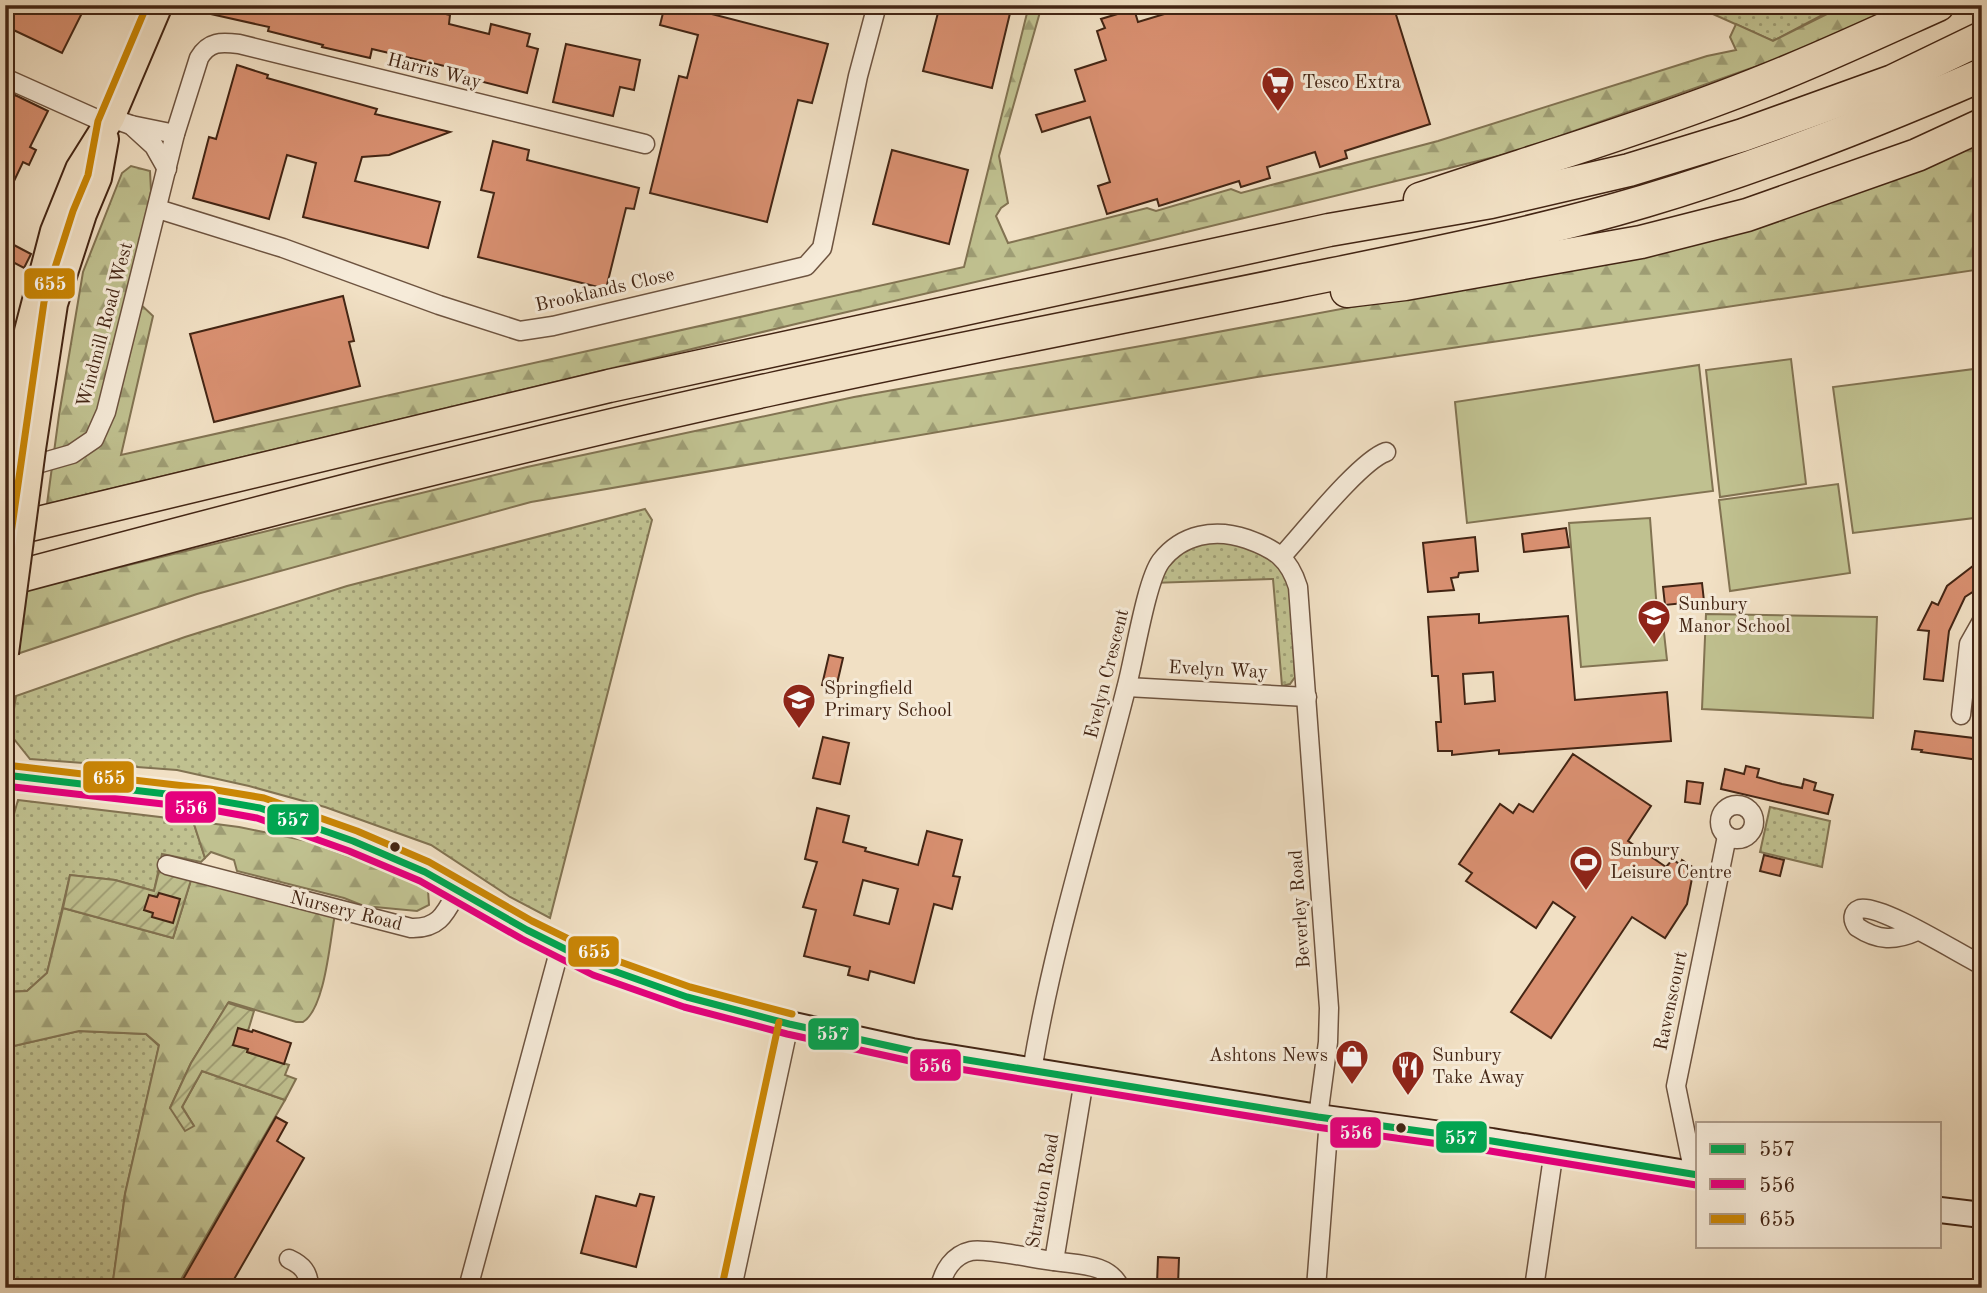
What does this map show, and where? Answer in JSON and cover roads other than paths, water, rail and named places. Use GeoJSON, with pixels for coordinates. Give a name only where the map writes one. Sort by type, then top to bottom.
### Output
{"type":"FeatureCollection","features":[{"type":"Feature","properties":{"kind":"highway"},"geometry":{"type":"LineString","coordinates":[[1329,230],[1724,97],[1938,5]]}},
{"type":"Feature","properties":{"kind":"highway"},"geometry":{"type":"LineString","coordinates":[[5,531],[609,386],[1329,230],[1491,202],[1629,170],[1743,135],[1893,81],[1982,38]]}},
{"type":"Feature","properties":{"kind":"highway"},"geometry":{"type":"LineString","coordinates":[[5,580],[201,527],[772,389],[1402,260],[1561,224],[1645,201],[1771,160],[1884,118],[1982,75]]}},
{"type":"Feature","properties":{"kind":"highway"},"geometry":{"type":"LineString","coordinates":[[1130,316],[1405,284],[1641,242],[1747,215],[1917,155],[1982,125]]}},
{"type":"Feature","properties":{"kind":"main road"},"geometry":{"type":"LineString","coordinates":[[5,492],[16,459],[54,304],[83,214],[159,5]]}},
{"type":"Feature","properties":{"kind":"main road"},"geometry":{"type":"LineString","coordinates":[[5,653],[16,459]]}},
{"type":"Feature","properties":{"kind":"street","name":"Brooklands Close"},"geometry":{"type":"LineString","coordinates":[[158,209],[283,248],[439,305],[520,331],[554,326],[806,266],[822,248],[858,76],[877,5]]}},
{"type":"Feature","properties":{"kind":"street","name":"Windmill Road West"},"geometry":{"type":"LineString","coordinates":[[16,459],[72,454],[94,439],[106,412],[175,134],[199,58],[204,49],[213,44]]}},
{"type":"Feature","properties":{"kind":"street","name":"Harris Way"},"geometry":{"type":"LineString","coordinates":[[213,44],[239,44],[645,144]]}},
{"type":"Feature","properties":{"kind":"street"},"geometry":{"type":"LineString","coordinates":[[5,78],[117,122],[175,134]]}},
{"type":"Feature","properties":{"kind":"street"},"geometry":{"type":"LineString","coordinates":[[117,122],[154,146],[167,169]]}},
{"type":"Feature","properties":{"kind":"street"},"geometry":{"type":"LineString","coordinates":[[1307,698],[1298,587],[1294,572],[1282,556],[1341,490],[1378,455],[1387,452]]}},
{"type":"Feature","properties":{"kind":"street","name":"Evelyn Crescent"},"geometry":{"type":"LineString","coordinates":[[1032,1071],[1042,1011],[1159,564],[1173,547],[1192,537],[1211,534],[1231,534],[1282,556]]}},
{"type":"Feature","properties":{"kind":"street"},"geometry":{"type":"LineString","coordinates":[[1961,715],[1969,644],[1982,621]]}},
{"type":"Feature","properties":{"kind":"street","name":"Evelyn Way"},"geometry":{"type":"LineString","coordinates":[[1127,687],[1307,698]]}},
{"type":"Feature","properties":{"kind":"street","name":"Beverley Road"},"geometry":{"type":"LineString","coordinates":[[1307,698],[1329,1008],[1316,1288]]}},
{"type":"Feature","properties":{"kind":"street"},"geometry":{"type":"LineString","coordinates":[[5,775],[209,799],[260,808],[353,841],[458,890],[560,948],[643,983],[789,1024],[912,1051],[1084,1080],[1323,1118],[1554,1150],[1696,1174]]}},
{"type":"Feature","properties":{"kind":"street","name":"Ravenscourt"},"geometry":{"type":"LineString","coordinates":[[1696,1174],[1676,1086],[1727,836]]}},
{"type":"Feature","properties":{"kind":"street","name":"Nursery Road"},"geometry":{"type":"LineString","coordinates":[[167,866],[218,870],[411,928],[424,929],[433,926],[444,915],[458,890]]}},
{"type":"Feature","properties":{"kind":"street"},"geometry":{"type":"LineString","coordinates":[[1917,931],[1982,965]]}},
{"type":"Feature","properties":{"kind":"street"},"geometry":{"type":"LineString","coordinates":[[468,1288],[560,948]]}},
{"type":"Feature","properties":{"kind":"street"},"geometry":{"type":"LineString","coordinates":[[732,1288],[789,1024]]}},
{"type":"Feature","properties":{"kind":"street","name":"Stratton Road"},"geometry":{"type":"LineString","coordinates":[[940,1288],[948,1267],[958,1256],[972,1251],[1054,1261],[1084,1080]]}},
{"type":"Feature","properties":{"kind":"street"},"geometry":{"type":"LineString","coordinates":[[1534,1288],[1554,1150]]}},
{"type":"Feature","properties":{"kind":"street"},"geometry":{"type":"LineString","coordinates":[[1941,1210],[1982,1215]]}},
{"type":"Feature","properties":{"kind":"street"},"geometry":{"type":"LineString","coordinates":[[289,1259],[301,1265],[306,1272],[309,1288]]}},
{"type":"Feature","properties":{"kind":"street"},"geometry":{"type":"LineString","coordinates":[[1054,1261],[1103,1270],[1115,1278],[1120,1288]]}},
{"type":"Feature","properties":{"kind":"place","name":"Tesco Extra"},"geometry":{"type":"Point","coordinates":[1278,113]}},
{"type":"Feature","properties":{"kind":"place","name":"Sunbury Manor School"},"geometry":{"type":"Point","coordinates":[1654,646]}},
{"type":"Feature","properties":{"kind":"place","name":"Springfield Primary School"},"geometry":{"type":"Point","coordinates":[799,730]}},
{"type":"Feature","properties":{"kind":"place","name":"Sunbury Leisure Centre"},"geometry":{"type":"Point","coordinates":[1586,892]}},
{"type":"Feature","properties":{"kind":"place","name":"Ashtons News"},"geometry":{"type":"Point","coordinates":[1352,1086]}},
{"type":"Feature","properties":{"kind":"place","name":"Sunbury Take Away"},"geometry":{"type":"Point","coordinates":[1408,1097]}}]}
